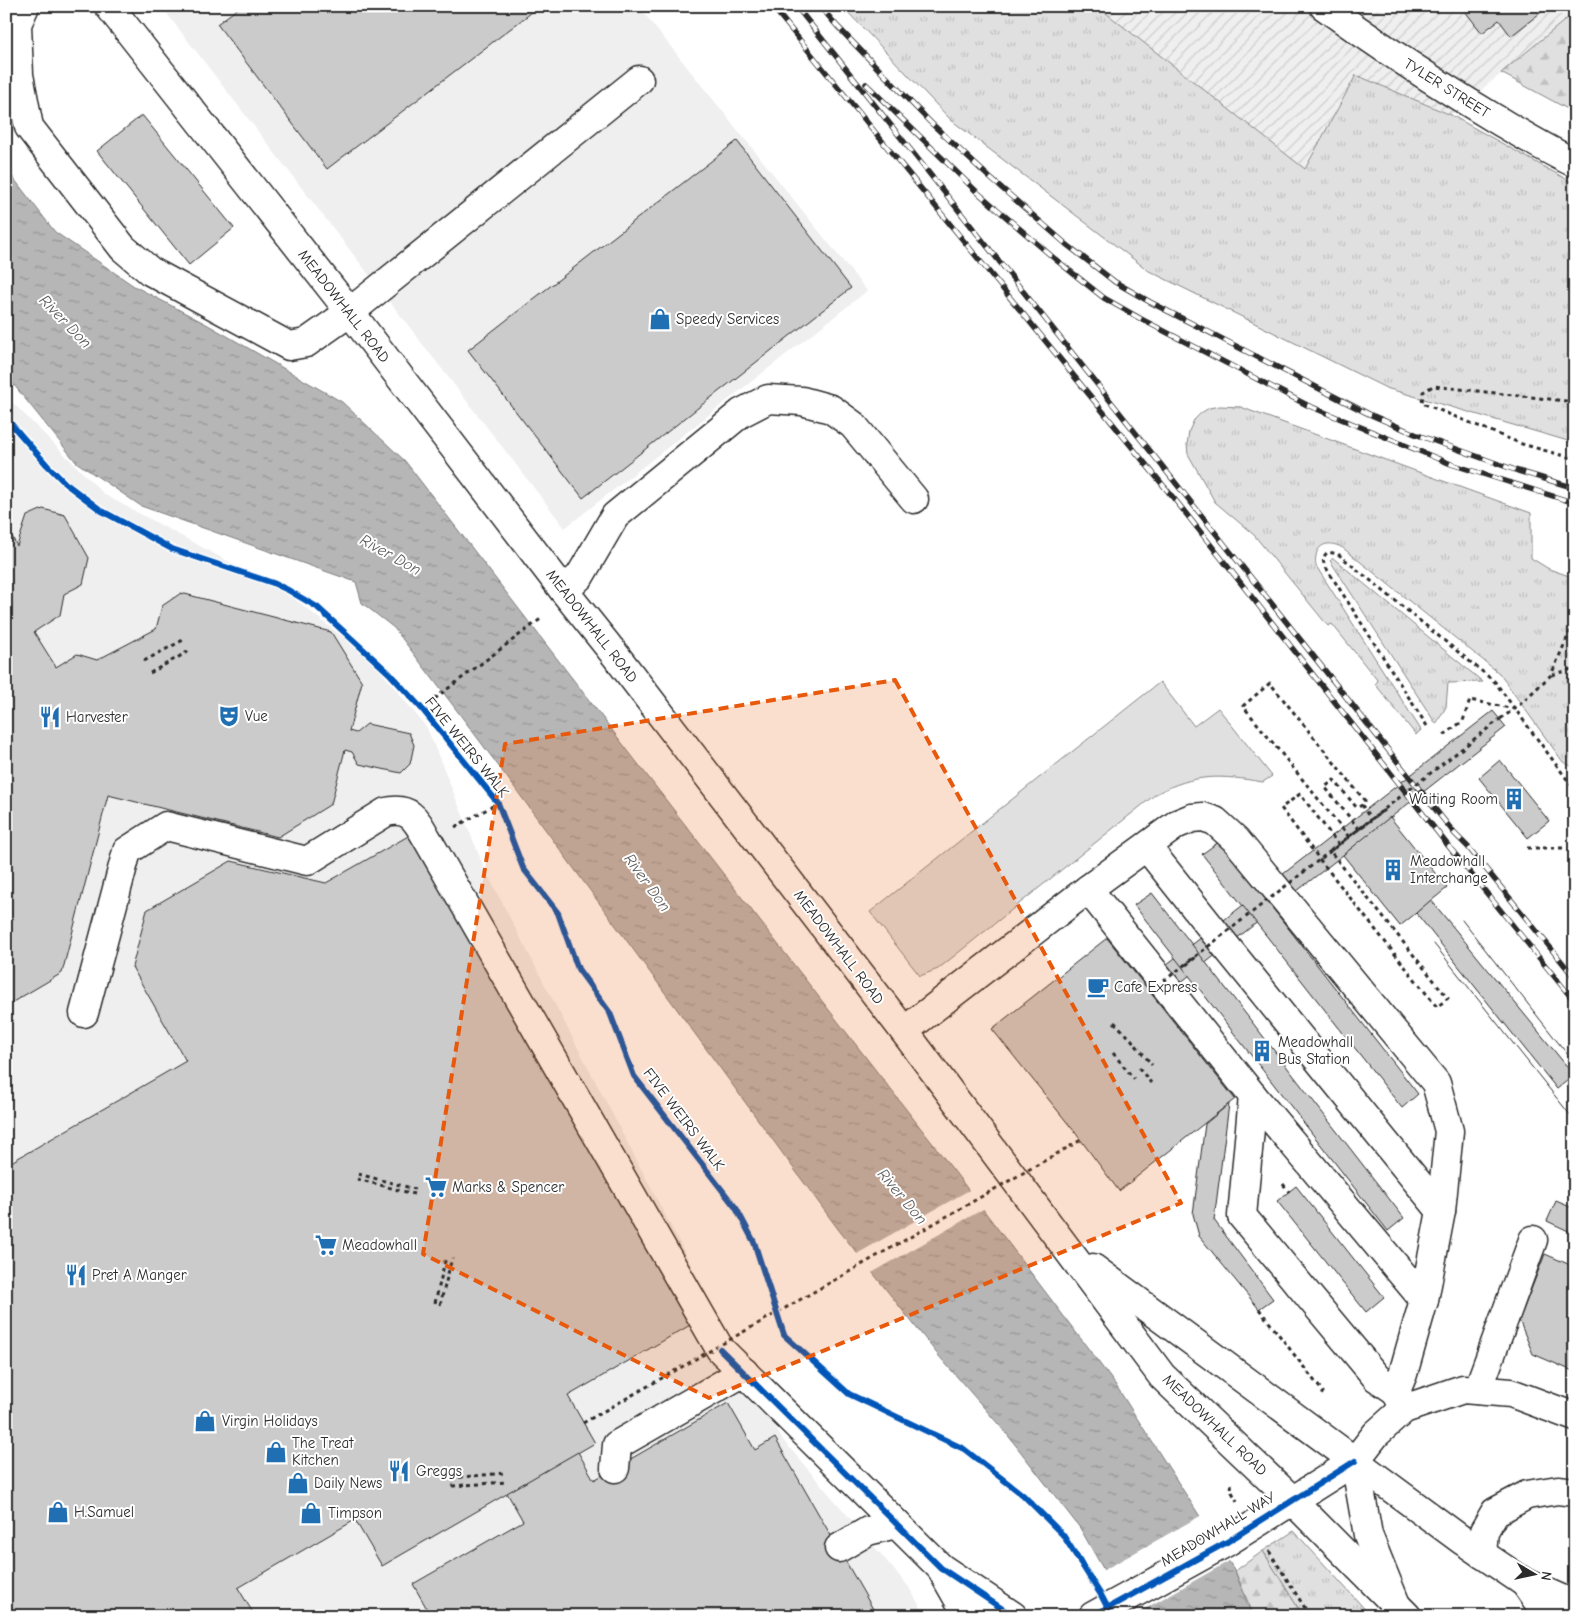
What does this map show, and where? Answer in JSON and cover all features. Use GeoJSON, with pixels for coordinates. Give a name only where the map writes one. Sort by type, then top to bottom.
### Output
{"type":"FeatureCollection","features":[{"type":"Feature","properties":{"kind":"main road"},"geometry":{"type":"LineString","coordinates":[[25,6],[17,24],[19,75],[29,127],[123,248],[150,271],[289,346],[306,343],[350,312],[639,80]]}},
{"type":"Feature","properties":{"kind":"main road","name":"MEADOWHALL ROAD"},"geometry":{"type":"LineString","coordinates":[[109,6],[350,312],[616,656],[904,1031],[1070,1250],[1162,1376],[1292,1500],[1402,1611]]}},
{"type":"Feature","properties":{"kind":"main road","name":"TYLER STREET"},"geometry":{"type":"LineString","coordinates":[[1324,6],[1381,47],[1472,105],[1551,152],[1575,163]]}},
{"type":"Feature","properties":{"kind":"main road"},"geometry":{"type":"LineString","coordinates":[[564,590],[580,576],[615,516],[741,413],[768,399],[802,401],[831,409],[854,425],[914,499]]}},
{"type":"Feature","properties":{"kind":"main road"},"geometry":{"type":"LineString","coordinates":[[84,1013],[127,851],[166,826],[307,861],[386,812],[401,810],[407,812],[413,816],[429,842],[720,1349],[940,1568],[1013,1616]]}},
{"type":"Feature","properties":{"kind":"main road"},"geometry":{"type":"LineString","coordinates":[[904,1031],[1088,889],[1177,824],[1192,818],[1203,817],[1215,821],[1236,840],[1436,1083],[1449,1131],[1441,1211],[1424,1300],[1403,1374],[1400,1400],[1355,1461]]}},
{"type":"Feature","properties":{"kind":"main road"},"geometry":{"type":"LineString","coordinates":[[1147,847],[1441,1211]]}},
{"type":"Feature","properties":{"kind":"main road"},"geometry":{"type":"LineString","coordinates":[[1088,889],[1253,1096],[1424,1300]]}},
{"type":"Feature","properties":{"kind":"main road"},"geometry":{"type":"LineString","coordinates":[[1253,1096],[1242,1216],[1377,1378],[1400,1400]]}},
{"type":"Feature","properties":{"kind":"main road"},"geometry":{"type":"LineString","coordinates":[[1478,1390],[1533,1240]]}},
{"type":"Feature","properties":{"kind":"main road","name":"MEADOWHALL ROAD"},"geometry":{"type":"LineString","coordinates":[[1070,1250],[1482,1554],[1525,1583],[1575,1605]]}},
{"type":"Feature","properties":{"kind":"main road"},"geometry":{"type":"LineString","coordinates":[[615,1468],[617,1445],[744,1372]]}},
{"type":"Feature","properties":{"kind":"main road"},"geometry":{"type":"LineString","coordinates":[[1400,1400],[1463,1389],[1511,1393],[1575,1417]]}},
{"type":"Feature","properties":{"kind":"main road","name":"MEADOWHALL ROAD"},"geometry":{"type":"LineString","coordinates":[[1355,1461],[1368,1535],[1402,1611]]}},
{"type":"Feature","properties":{"kind":"main road","name":"MEADOWHALL WAY"},"geometry":{"type":"LineString","coordinates":[[1093,1616],[1227,1542],[1355,1461]]}},
{"type":"Feature","properties":{"kind":"main road"},"geometry":{"type":"LineString","coordinates":[[1482,1554],[1484,1531],[1495,1512],[1526,1495],[1558,1490],[1575,1492]]}},
{"type":"Feature","properties":{"kind":"main road"},"geometry":{"type":"LineString","coordinates":[[839,1548],[868,1531],[896,1524]]}},
{"type":"Feature","properties":{"kind":"main road"},"geometry":{"type":"LineString","coordinates":[[940,1568],[968,1616]]}},
{"type":"Feature","properties":{"kind":"main road","name":"MEADOWHALL ROAD"},"geometry":{"type":"LineString","coordinates":[[1525,1583],[1548,1616]]}},
{"type":"Feature","properties":{"kind":"path"},"geometry":{"type":"LineString","coordinates":[[1575,402],[1433,386],[1423,392],[1422,403],[1522,444],[1575,460]]}},
{"type":"Feature","properties":{"kind":"path"},"geometry":{"type":"LineString","coordinates":[[1427,726],[1325,566],[1323,562],[1324,556],[1328,552],[1338,554],[1495,682],[1575,790]]}},
{"type":"Feature","properties":{"kind":"path"},"geometry":{"type":"LineString","coordinates":[[423,710],[438,696],[542,618]]}},
{"type":"Feature","properties":{"kind":"path"},"geometry":{"type":"LineString","coordinates":[[1151,991],[1515,709],[1551,675],[1575,620]]}},
{"type":"Feature","properties":{"kind":"path"},"geometry":{"type":"LineString","coordinates":[[144,661],[185,639]]}},
{"type":"Feature","properties":{"kind":"path"},"geometry":{"type":"LineString","coordinates":[[150,673],[191,650]]}},
{"type":"Feature","properties":{"kind":"path"},"geometry":{"type":"LineString","coordinates":[[1551,675],[1575,668]]}},
{"type":"Feature","properties":{"kind":"path"},"geometry":{"type":"LineString","coordinates":[[1349,837],[1243,706],[1270,683],[1365,801],[1357,808],[1334,780],[1325,787],[1359,829]]}},
{"type":"Feature","properties":{"kind":"path"},"geometry":{"type":"LineString","coordinates":[[1444,735],[1463,722],[1470,700],[1515,709]]}},
{"type":"Feature","properties":{"kind":"path"},"geometry":{"type":"LineString","coordinates":[[1339,845],[1300,794],[1281,808],[1437,1007],[1448,998],[1330,851],[1339,845],[1384,810]]}},
{"type":"Feature","properties":{"kind":"path"},"geometry":{"type":"LineString","coordinates":[[429,842],[498,803]]}},
{"type":"Feature","properties":{"kind":"path"},"geometry":{"type":"LineString","coordinates":[[1362,805],[1371,820]]}},
{"type":"Feature","properties":{"kind":"path"},"geometry":{"type":"LineString","coordinates":[[1527,848],[1567,848]]}},
{"type":"Feature","properties":{"kind":"path"},"geometry":{"type":"LineString","coordinates":[[1183,967],[1200,954]]}},
{"type":"Feature","properties":{"kind":"path"},"geometry":{"type":"LineString","coordinates":[[1114,1022],[1152,1065]]}},
{"type":"Feature","properties":{"kind":"path"},"geometry":{"type":"LineString","coordinates":[[1113,1053],[1134,1079]]}},
{"type":"Feature","properties":{"kind":"path"},"geometry":{"type":"LineString","coordinates":[[1139,1068],[1152,1083]]}},
{"type":"Feature","properties":{"kind":"path"},"geometry":{"type":"LineString","coordinates":[[583,1423],[1081,1140]]}},
{"type":"Feature","properties":{"kind":"path"},"geometry":{"type":"LineString","coordinates":[[358,1174],[415,1189]]}},
{"type":"Feature","properties":{"kind":"path"},"geometry":{"type":"LineString","coordinates":[[357,1179],[414,1194]]}},
{"type":"Feature","properties":{"kind":"path"},"geometry":{"type":"LineString","coordinates":[[435,1304],[446,1257]]}},
{"type":"Feature","properties":{"kind":"path"},"geometry":{"type":"LineString","coordinates":[[440,1305],[452,1258]]}},
{"type":"Feature","properties":{"kind":"path"},"geometry":{"type":"LineString","coordinates":[[776,1307],[779,1316]]}},
{"type":"Feature","properties":{"kind":"path"},"geometry":{"type":"LineString","coordinates":[[1259,1310],[1323,1392],[1302,1422]]}},
{"type":"Feature","properties":{"kind":"path"},"geometry":{"type":"LineString","coordinates":[[451,1478],[505,1473]]}},
{"type":"Feature","properties":{"kind":"path"},"geometry":{"type":"LineString","coordinates":[[452,1486],[506,1482]]}},
{"type":"Feature","properties":{"kind":"highlighted area"},"geometry":{"type":"Polygon","coordinates":[[[895,680],[1181,1203],[709,1398],[423,1254],[505,744],[895,680]]]}},
{"type":"Feature","properties":{"kind":"shaded area"},"geometry":{"type":"Polygon","coordinates":[[[161,6],[638,6],[867,291],[565,528],[161,6]]]}},
{"type":"Feature","properties":{"kind":"shaded area"},"geometry":{"type":"Polygon","coordinates":[[[1097,6],[1575,6],[1575,12],[1451,115],[1356,75],[1305,169],[1097,6]]]}},
{"type":"Feature","properties":{"kind":"shaded area"},"geometry":{"type":"Polygon","coordinates":[[[6,396],[105,495],[287,593],[371,659],[427,728],[486,872],[782,1439],[908,1586],[926,1616],[6,1616],[6,396]]]}},
{"type":"Feature","properties":{"kind":"green space"},"geometry":{"type":"Polygon","coordinates":[[[842,6],[1097,6],[1305,169],[1356,75],[1451,115],[1575,184],[1575,443],[1386,388],[1149,271],[951,120],[842,6]]]}},
{"type":"Feature","properties":{"kind":"green space"},"geometry":{"type":"Polygon","coordinates":[[[1575,12],[1575,113],[1501,73],[1575,12]]]}},
{"type":"Feature","properties":{"kind":"green space"},"geometry":{"type":"Polygon","coordinates":[[[1220,406],[1241,407],[1531,513],[1531,558],[1549,569],[1575,578],[1575,768],[1563,762],[1499,673],[1343,548],[1337,545],[1326,544],[1318,549],[1316,566],[1421,730],[1416,735],[1375,684],[1378,681],[1332,624],[1328,626],[1254,535],[1215,502],[1188,454],[1187,445],[1189,431],[1194,420],[1209,408],[1220,406]]]}},
{"type":"Feature","properties":{"kind":"green space"},"geometry":{"type":"Polygon","coordinates":[[[1333,558],[1483,682],[1448,683],[1446,707],[1436,724],[1330,561],[1333,558]]]}},
{"type":"Feature","properties":{"kind":"green space"},"geometry":{"type":"Polygon","coordinates":[[[1160,682],[1194,726],[1218,708],[1272,776],[1263,782],[1208,777],[1183,782],[1156,794],[938,969],[920,976],[870,912],[1160,682]]]}},
{"type":"Feature","properties":{"kind":"green space"},"geometry":{"type":"Polygon","coordinates":[[[1294,1531],[1371,1616],[1303,1616],[1263,1551],[1294,1531]]]}},
{"type":"Feature","properties":{"kind":"green space"},"geometry":{"type":"Polygon","coordinates":[[[1263,1551],[1303,1616],[1254,1616],[1235,1571],[1263,1551]]]}},
{"type":"Feature","properties":{"kind":"water","name":"River Don"},"geometry":{"type":"Polygon","coordinates":[[[6,161],[8,171],[55,232],[134,286],[208,325],[342,402],[405,461],[954,1171],[1115,1384],[1235,1571],[1252,1616],[1130,1616],[1080,1528],[1006,1433],[938,1355],[838,1229],[455,708],[394,628],[362,603],[356,582],[141,506],[76,462],[6,375],[6,161]]]}},
{"type":"Feature","properties":{"kind":"pier"},"geometry":{"type":"Polygon","coordinates":[[[971,1189],[985,1208],[870,1274],[855,1255],[971,1189]]]}},
{"type":"Feature","properties":{"kind":"pier"},"geometry":{"type":"Polygon","coordinates":[[[1202,1515],[1231,1560],[1132,1616],[1127,1616],[1102,1571],[1202,1515]]]}},
{"type":"Feature","properties":{"kind":"building"},"geometry":{"type":"Polygon","coordinates":[[[241,6],[540,6],[327,169],[217,24],[241,6]]]}},
{"type":"Feature","properties":{"kind":"building"},"geometry":{"type":"Polygon","coordinates":[[[1461,6],[1549,6],[1511,36],[1499,20],[1482,33],[1461,6]]]}},
{"type":"Feature","properties":{"kind":"building"},"geometry":{"type":"Polygon","coordinates":[[[142,115],[234,228],[189,265],[97,151],[142,115]]]}},
{"type":"Feature","properties":{"kind":"building","name":"Speedy Services"},"geometry":{"type":"Polygon","coordinates":[[[737,141],[851,288],[583,498],[468,350],[737,141]]]}},
{"type":"Feature","properties":{"kind":"building"},"geometry":{"type":"Polygon","coordinates":[[[43,509],[65,515],[89,558],[83,584],[64,594],[60,615],[34,632],[56,667],[77,654],[97,660],[156,629],[162,606],[181,593],[331,632],[362,682],[349,731],[356,733],[367,724],[409,733],[414,745],[410,764],[401,773],[359,764],[352,752],[345,750],[331,804],[278,837],[108,795],[62,973],[6,1006],[6,530],[9,531],[17,546],[27,516],[43,509]]]}},
{"type":"Feature","properties":{"kind":"building"},"geometry":{"type":"Polygon","coordinates":[[[1493,711],[1506,727],[1157,1001],[1144,982],[1493,711]]]}},
{"type":"Feature","properties":{"kind":"building","name":"Waiting Room"},"geometry":{"type":"Polygon","coordinates":[[[1500,760],[1549,821],[1528,838],[1479,778],[1500,760]]]}},
{"type":"Feature","properties":{"kind":"building","name":"Meadowhall Interchange"},"geometry":{"type":"Polygon","coordinates":[[[1390,817],[1447,888],[1400,926],[1343,855],[1390,817]]]}},
{"type":"Feature","properties":{"kind":"building","name":"Meadowhall"},"geometry":{"type":"Polygon","coordinates":[[[410,835],[692,1324],[568,1396],[595,1443],[382,1566],[355,1520],[238,1588],[255,1616],[6,1616],[6,1165],[186,1061],[132,967],[147,910],[231,861],[326,883],[410,835]]]}},
{"type":"Feature","properties":{"kind":"building","name":"Meadowhall Bus Station"},"geometry":{"type":"Polygon","coordinates":[[[1220,841],[1418,1094],[1402,1108],[1202,854],[1220,841]]]}},
{"type":"Feature","properties":{"kind":"building","name":"Meadowhall Bus Station"},"geometry":{"type":"Polygon","coordinates":[[[1152,893],[1404,1218],[1388,1231],[1134,905],[1152,893]]]}},
{"type":"Feature","properties":{"kind":"building"},"geometry":{"type":"Polygon","coordinates":[[[1431,900],[1574,1075],[1557,1089],[1416,913],[1431,900]]]}},
{"type":"Feature","properties":{"kind":"building"},"geometry":{"type":"Polygon","coordinates":[[[1107,938],[1235,1099],[1119,1191],[1074,1131],[992,1029],[1107,938]]]}},
{"type":"Feature","properties":{"kind":"building"},"geometry":{"type":"Polygon","coordinates":[[[1229,1104],[1214,1220],[1273,1299],[1259,1309],[1199,1236],[1193,1214],[1205,1124],[1229,1104]]]}},
{"type":"Feature","properties":{"kind":"building"},"geometry":{"type":"Polygon","coordinates":[[[1296,1186],[1384,1297],[1366,1312],[1277,1201],[1296,1186]]]}},
{"type":"Feature","properties":{"kind":"building"},"geometry":{"type":"Polygon","coordinates":[[[1556,1201],[1575,1209],[1575,1234],[1547,1221],[1556,1201]]]}},
{"type":"Feature","properties":{"kind":"building"},"geometry":{"type":"Polygon","coordinates":[[[1545,1254],[1575,1267],[1575,1372],[1533,1354],[1519,1320],[1545,1254]]]}},
{"type":"Feature","properties":{"kind":"building"},"geometry":{"type":"Polygon","coordinates":[[[728,1403],[755,1450],[775,1438],[877,1616],[431,1616],[413,1584],[523,1521],[507,1493],[578,1452],[594,1480],[728,1403]]]}},
{"type":"Feature","properties":{"kind":"tram line"},"geometry":{"type":"LineString","coordinates":[[1462,920],[1575,1064]]}},
{"type":"Feature","properties":{"kind":"tram line"},"geometry":{"type":"LineString","coordinates":[[1434,944],[1575,1121]]}},
{"type":"Feature","properties":{"kind":"railway"},"geometry":{"type":"LineString","coordinates":[[772,6],[1180,506],[1446,843],[1575,1002]]}},
{"type":"Feature","properties":{"kind":"railway"},"geometry":{"type":"LineString","coordinates":[[796,6],[1455,834],[1468,847],[1575,978]]}},
{"type":"Feature","properties":{"kind":"railway"},"geometry":{"type":"LineString","coordinates":[[820,6],[930,122],[989,177],[1066,244],[1115,282],[1150,302],[1369,414],[1415,434],[1518,471],[1575,488]]}},
{"type":"Feature","properties":{"kind":"railway"},"geometry":{"type":"LineString","coordinates":[[866,84],[976,191],[1055,259],[1104,298],[1307,405],[1451,464],[1575,503]]}},
{"type":"Feature","properties":{"kind":"cycle path","name":"FIVE WEIRS WALK"},"geometry":{"type":"LineString","coordinates":[[6,418],[66,484],[102,511],[172,549],[273,583],[288,590],[317,607],[389,673],[423,710],[498,803],[523,868],[558,913],[578,969],[610,1013],[634,1076],[736,1208],[754,1242],[784,1335],[849,1394],[964,1449],[1023,1495],[1063,1535],[1112,1616]]}},
{"type":"Feature","properties":{"kind":"cycle path"},"geometry":{"type":"LineString","coordinates":[[720,1349],[941,1568],[1013,1616]]}},
{"type":"Feature","properties":{"kind":"cycle path"},"geometry":{"type":"LineString","coordinates":[[1093,1616],[1227,1542],[1355,1461]]}},
{"type":"Feature","properties":{"kind":"place","name":"Speedy Services"},"geometry":{"type":"Point","coordinates":[660,319]}},
{"type":"Feature","properties":{"kind":"place","name":"Vue"},"geometry":{"type":"Point","coordinates":[229,716]}},
{"type":"Feature","properties":{"kind":"place","name":"Harvester"},"geometry":{"type":"Point","coordinates":[50,717]}},
{"type":"Feature","properties":{"kind":"place","name":"Waiting Room"},"geometry":{"type":"Point","coordinates":[1514,799]}},
{"type":"Feature","properties":{"kind":"place","name":"Meadowhall Interchange"},"geometry":{"type":"Point","coordinates":[1393,870]}},
{"type":"Feature","properties":{"kind":"place","name":"Cafe Express"},"geometry":{"type":"Point","coordinates":[1098,987]}},
{"type":"Feature","properties":{"kind":"place","name":"Meadowhall Bus Station"},"geometry":{"type":"Point","coordinates":[1262,1051]}},
{"type":"Feature","properties":{"kind":"place","name":"Marks & Spencer"},"geometry":{"type":"Point","coordinates":[436,1187]}},
{"type":"Feature","properties":{"kind":"place","name":"Meadowhall"},"geometry":{"type":"Point","coordinates":[326,1245]}},
{"type":"Feature","properties":{"kind":"place","name":"Pret A Manger"},"geometry":{"type":"Point","coordinates":[76,1275]}},
{"type":"Feature","properties":{"kind":"place","name":"Virgin Holidays"},"geometry":{"type":"Point","coordinates":[205,1421]}},
{"type":"Feature","properties":{"kind":"place","name":"The Treat Kitchen"},"geometry":{"type":"Point","coordinates":[276,1452]}},
{"type":"Feature","properties":{"kind":"place","name":"Greggs"},"geometry":{"type":"Point","coordinates":[399,1471]}},
{"type":"Feature","properties":{"kind":"place","name":"Daily News"},"geometry":{"type":"Point","coordinates":[298,1483]}},
{"type":"Feature","properties":{"kind":"place","name":"H.Samuel"},"geometry":{"type":"Point","coordinates":[58,1512]}},
{"type":"Feature","properties":{"kind":"place","name":"Timpson"},"geometry":{"type":"Point","coordinates":[311,1513]}}]}
